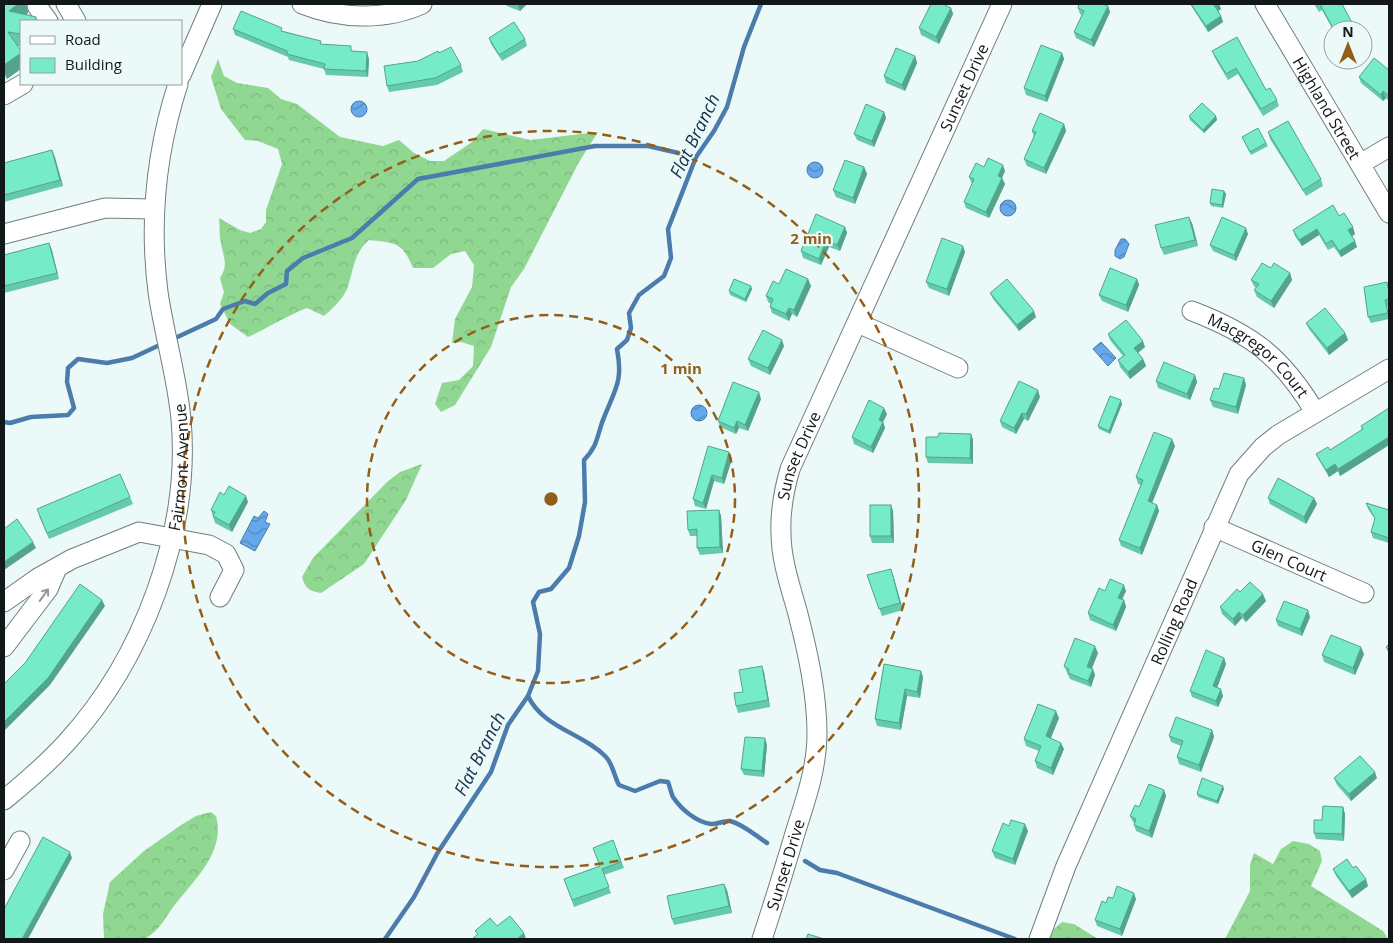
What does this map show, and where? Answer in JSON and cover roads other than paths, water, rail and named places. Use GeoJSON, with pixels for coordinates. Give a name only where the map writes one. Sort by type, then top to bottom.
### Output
{"type":"FeatureCollection","features":[{"type":"Feature","properties":{"kind":"street"},"geometry":{"type":"LineString","coordinates":[[66,4],[75,20]]}},
{"type":"Feature","properties":{"kind":"street","name":"Fairmont Avenue"},"geometry":{"type":"LineString","coordinates":[[182,73],[212,4]]}},
{"type":"Feature","properties":{"kind":"street"},"geometry":{"type":"LineString","coordinates":[[302,4],[342,15],[361,16],[401,11],[422,4]]}},
{"type":"Feature","properties":{"kind":"street","name":"Sunset Drive"},"geometry":{"type":"LineString","coordinates":[[762,939],[806,798],[812,774],[817,736],[809,660],[784,560],[781,535],[781,509],[790,469],[1002,4]]}},
{"type":"Feature","properties":{"kind":"street","name":"Highland Street"},"geometry":{"type":"LineString","coordinates":[[1265,4],[1389,213]]}},
{"type":"Feature","properties":{"kind":"street"},"geometry":{"type":"LineString","coordinates":[[4,95],[21,85]]}},
{"type":"Feature","properties":{"kind":"street","name":"Fairmont Avenue"},"geometry":{"type":"LineString","coordinates":[[4,800],[67,742],[93,710],[114,679],[147,614],[173,537],[180,489],[182,455],[180,416],[158,293],[153,209],[161,150],[177,85]]}},
{"type":"Feature","properties":{"kind":"street"},"geometry":{"type":"LineString","coordinates":[[1360,164],[1389,147]]}},
{"type":"Feature","properties":{"kind":"street"},"geometry":{"type":"LineString","coordinates":[[4,234],[105,208],[153,209]]}},
{"type":"Feature","properties":{"kind":"street","name":"Macgregor Court"},"geometry":{"type":"LineString","coordinates":[[1192,311],[1222,322],[1262,347],[1289,374],[1315,412]]}},
{"type":"Feature","properties":{"kind":"street"},"geometry":{"type":"LineString","coordinates":[[858,323],[958,368]]}},
{"type":"Feature","properties":{"kind":"street","name":"Rolling Road"},"geometry":{"type":"LineString","coordinates":[[1039,939],[1062,874],[1238,474],[1270,441],[1315,412],[1389,369]]}},
{"type":"Feature","properties":{"kind":"street","name":"Glen Court"},"geometry":{"type":"LineString","coordinates":[[1214,527],[1364,593]]}},
{"type":"Feature","properties":{"kind":"street"},"geometry":{"type":"LineString","coordinates":[[4,602],[72,559],[139,532],[208,545],[226,554],[234,570],[220,597]]}},
{"type":"Feature","properties":{"kind":"street"},"geometry":{"type":"LineString","coordinates":[[4,647],[48,589],[57,568]]}},
{"type":"Feature","properties":{"kind":"street"},"geometry":{"type":"LineString","coordinates":[[4,602],[13,603],[22,609],[22,620],[18,630]]}},
{"type":"Feature","properties":{"kind":"street"},"geometry":{"type":"LineString","coordinates":[[4,870],[20,841]]}},
{"type":"Feature","properties":{"kind":"water"},"geometry":{"type":"Polygon","coordinates":[[[356,101],[362,101],[367,106],[365,115],[356,117],[351,112],[351,106],[356,101]]]}},
{"type":"Feature","properties":{"kind":"water"},"geometry":{"type":"Polygon","coordinates":[[[815,162],[821,164],[823,170],[821,176],[815,178],[809,176],[807,170],[809,164],[815,162]]]}},
{"type":"Feature","properties":{"kind":"water"},"geometry":{"type":"Polygon","coordinates":[[[1005,200],[1011,200],[1016,205],[1014,214],[1005,216],[1000,211],[1000,205],[1005,200]]]}},
{"type":"Feature","properties":{"kind":"water"},"geometry":{"type":"Polygon","coordinates":[[[1121,239],[1125,239],[1129,244],[1124,257],[1120,259],[1115,256],[1115,250],[1121,239]]]}},
{"type":"Feature","properties":{"kind":"water"},"geometry":{"type":"Polygon","coordinates":[[[1101,342],[1116,358],[1108,366],[1093,349],[1101,342]]]}},
{"type":"Feature","properties":{"kind":"water"},"geometry":{"type":"Polygon","coordinates":[[[699,405],[705,407],[707,413],[705,419],[699,421],[693,419],[691,413],[693,407],[699,405]]]}},
{"type":"Feature","properties":{"kind":"water"},"geometry":{"type":"Polygon","coordinates":[[[264,511],[268,514],[265,522],[270,524],[255,551],[240,543],[254,516],[258,518],[264,511]]]}},
{"type":"Feature","properties":{"kind":"waterway","name":"Flat Branch"},"geometry":{"type":"LineString","coordinates":[[385,939],[414,897],[438,852],[491,772],[508,725],[528,696],[538,671],[540,634],[533,602],[539,592],[551,589],[569,568],[579,536],[585,502],[584,460],[593,449],[617,383],[619,376],[617,349],[627,340],[631,328],[629,313],[639,295],[664,276],[671,258],[668,229],[696,157],[714,131],[727,107],[744,47],[761,4]]}},
{"type":"Feature","properties":{"kind":"waterway"},"geometry":{"type":"LineString","coordinates":[[171,340],[216,319],[223,309],[245,301],[255,304],[268,293],[286,284],[287,271],[303,258],[352,238],[418,179],[595,146],[648,146],[696,157]]}},
{"type":"Feature","properties":{"kind":"waterway"},"geometry":{"type":"LineString","coordinates":[[4,422],[10,423],[31,417],[68,415],[74,408],[67,382],[68,368],[78,359],[107,363],[132,358],[164,343]]}},
{"type":"Feature","properties":{"kind":"waterway"},"geometry":{"type":"LineString","coordinates":[[528,696],[543,716],[597,749],[606,757],[619,785],[635,791],[660,781],[668,782],[676,802],[694,818],[711,824],[730,821],[745,827],[767,843]]}},
{"type":"Feature","properties":{"kind":"waterway"},"geometry":{"type":"LineString","coordinates":[[805,861],[820,870],[837,873],[1015,939]]}}]}
